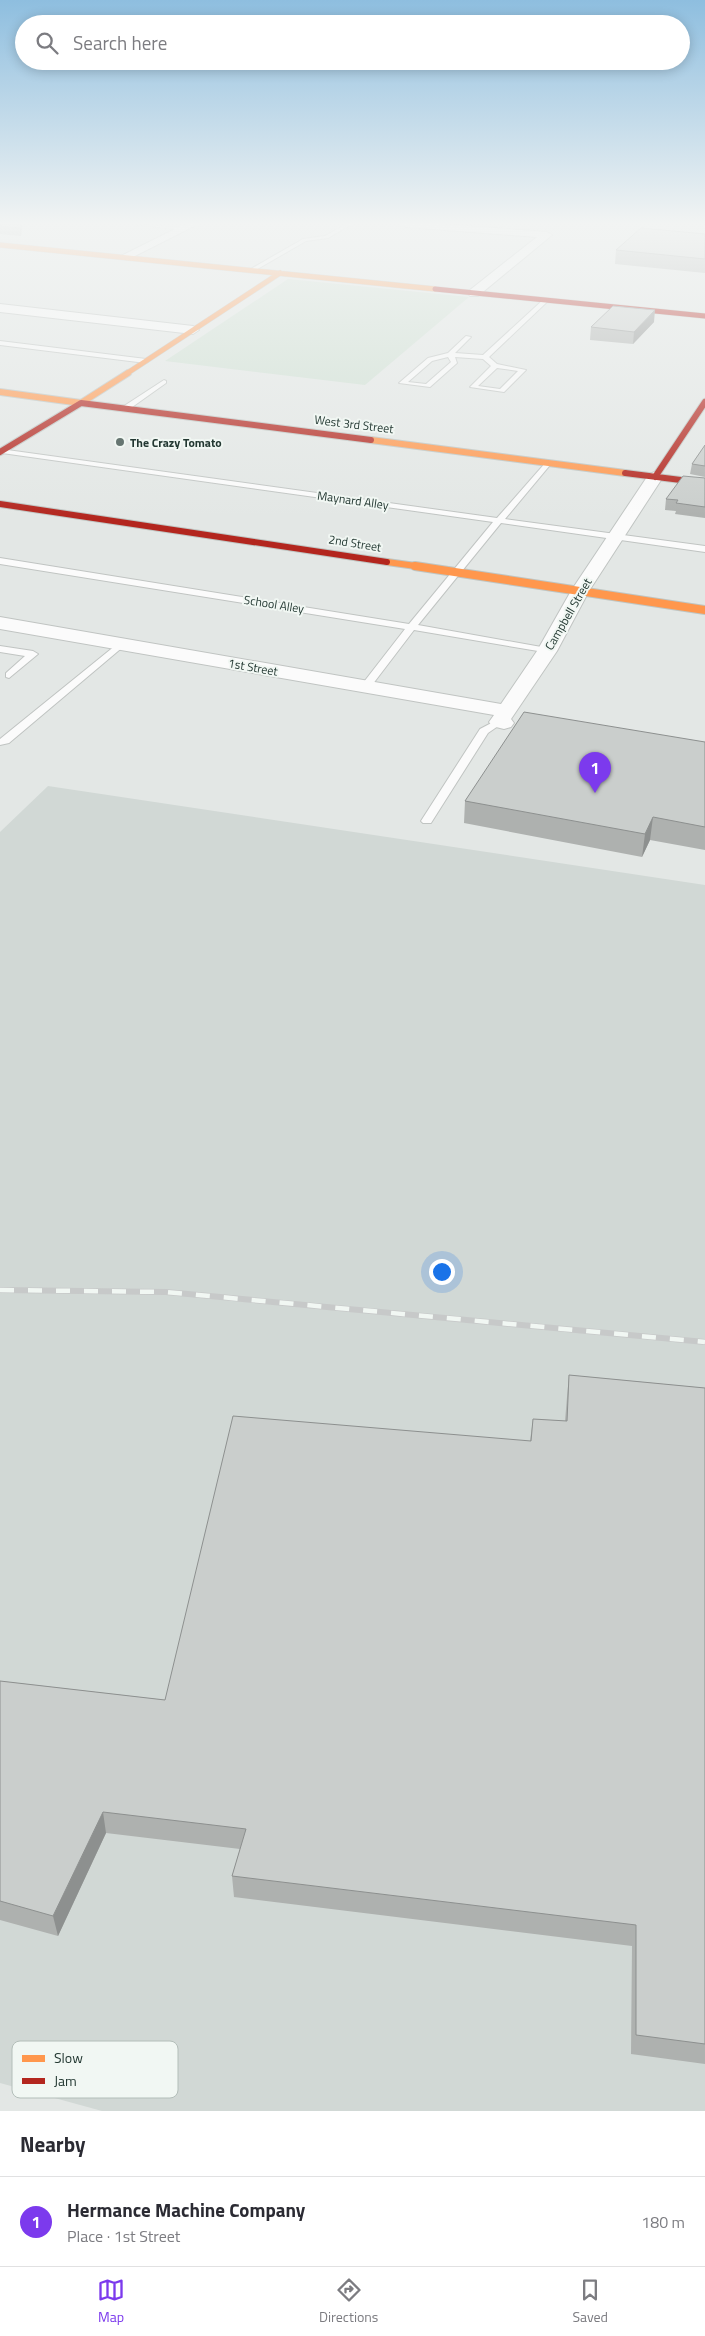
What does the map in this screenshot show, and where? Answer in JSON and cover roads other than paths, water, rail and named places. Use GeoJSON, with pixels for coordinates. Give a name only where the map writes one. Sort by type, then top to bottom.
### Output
{"type":"FeatureCollection","features":[{"type":"Feature","properties":{"kind":"main road"},"geometry":{"type":"LineString","coordinates":[[1,451],[80,403],[204,323]]}},
{"type":"Feature","properties":{"kind":"main road","name":"West 3rd Street"},"geometry":{"type":"LineString","coordinates":[[0,392],[705,483]]}},
{"type":"Feature","properties":{"kind":"main road","name":"Campbell Street"},"geometry":{"type":"LineString","coordinates":[[655,477],[705,402]]}},
{"type":"Feature","properties":{"kind":"main road","name":"2nd Street"},"geometry":{"type":"LineString","coordinates":[[0,504],[705,610]]}},
{"type":"Feature","properties":{"kind":"street"},"geometry":{"type":"LineString","coordinates":[[127,323],[193,330]]}},
{"type":"Feature","properties":{"kind":"street","name":"Campbell Street"},"geometry":{"type":"LineString","coordinates":[[508,719],[580,591],[655,477]]}},
{"type":"Feature","properties":{"kind":"street","name":"1st Street"},"geometry":{"type":"LineString","coordinates":[[0,624],[365,687],[508,719]]}},
{"type":"Feature","properties":{"kind":"lane"},"geometry":{"type":"LineString","coordinates":[[485,357],[522,323]]}},
{"type":"Feature","properties":{"kind":"lane"},"geometry":{"type":"LineString","coordinates":[[450,355],[468,337]]}},
{"type":"Feature","properties":{"kind":"lane"},"geometry":{"type":"LineString","coordinates":[[0,343],[146,361]]}},
{"type":"Feature","properties":{"kind":"lane"},"geometry":{"type":"LineString","coordinates":[[450,355],[454,362],[428,386],[402,383],[430,359],[450,355],[485,357],[495,366],[523,370],[502,391],[473,387],[495,366]]}},
{"type":"Feature","properties":{"kind":"lane"},"geometry":{"type":"LineString","coordinates":[[125,408],[164,382]]}},
{"type":"Feature","properties":{"kind":"lane","name":"Maynard Alley"},"geometry":{"type":"LineString","coordinates":[[1,451],[705,549]]}},
{"type":"Feature","properties":{"kind":"lane"},"geometry":{"type":"LineString","coordinates":[[365,687],[498,520],[547,463]]}},
{"type":"Feature","properties":{"kind":"lane","name":"School Alley"},"geometry":{"type":"LineString","coordinates":[[0,561],[412,627],[547,651]]}},
{"type":"Feature","properties":{"kind":"lane"},"geometry":{"type":"LineString","coordinates":[[0,742],[5,741],[121,644]]}},
{"type":"Feature","properties":{"kind":"lane"},"geometry":{"type":"LineString","coordinates":[[0,649],[32,654],[4,674],[0,682]]}},
{"type":"Feature","properties":{"kind":"lane","name":"Campbell Street"},"geometry":{"type":"LineString","coordinates":[[427,821],[484,731],[508,719]]}},
{"type":"Feature","properties":{"kind":"railway"},"geometry":{"type":"LineString","coordinates":[[0,1290],[166,1292],[705,1342]]}},
{"type":"Feature","properties":{"kind":"place","name":"The Crazy Tomato"},"geometry":{"type":"Point","coordinates":[120,442]}},
{"type":"Feature","properties":{"kind":"place","name":"Hermance Machine Company"},"geometry":{"type":"Point","coordinates":[595,793]}}]}
